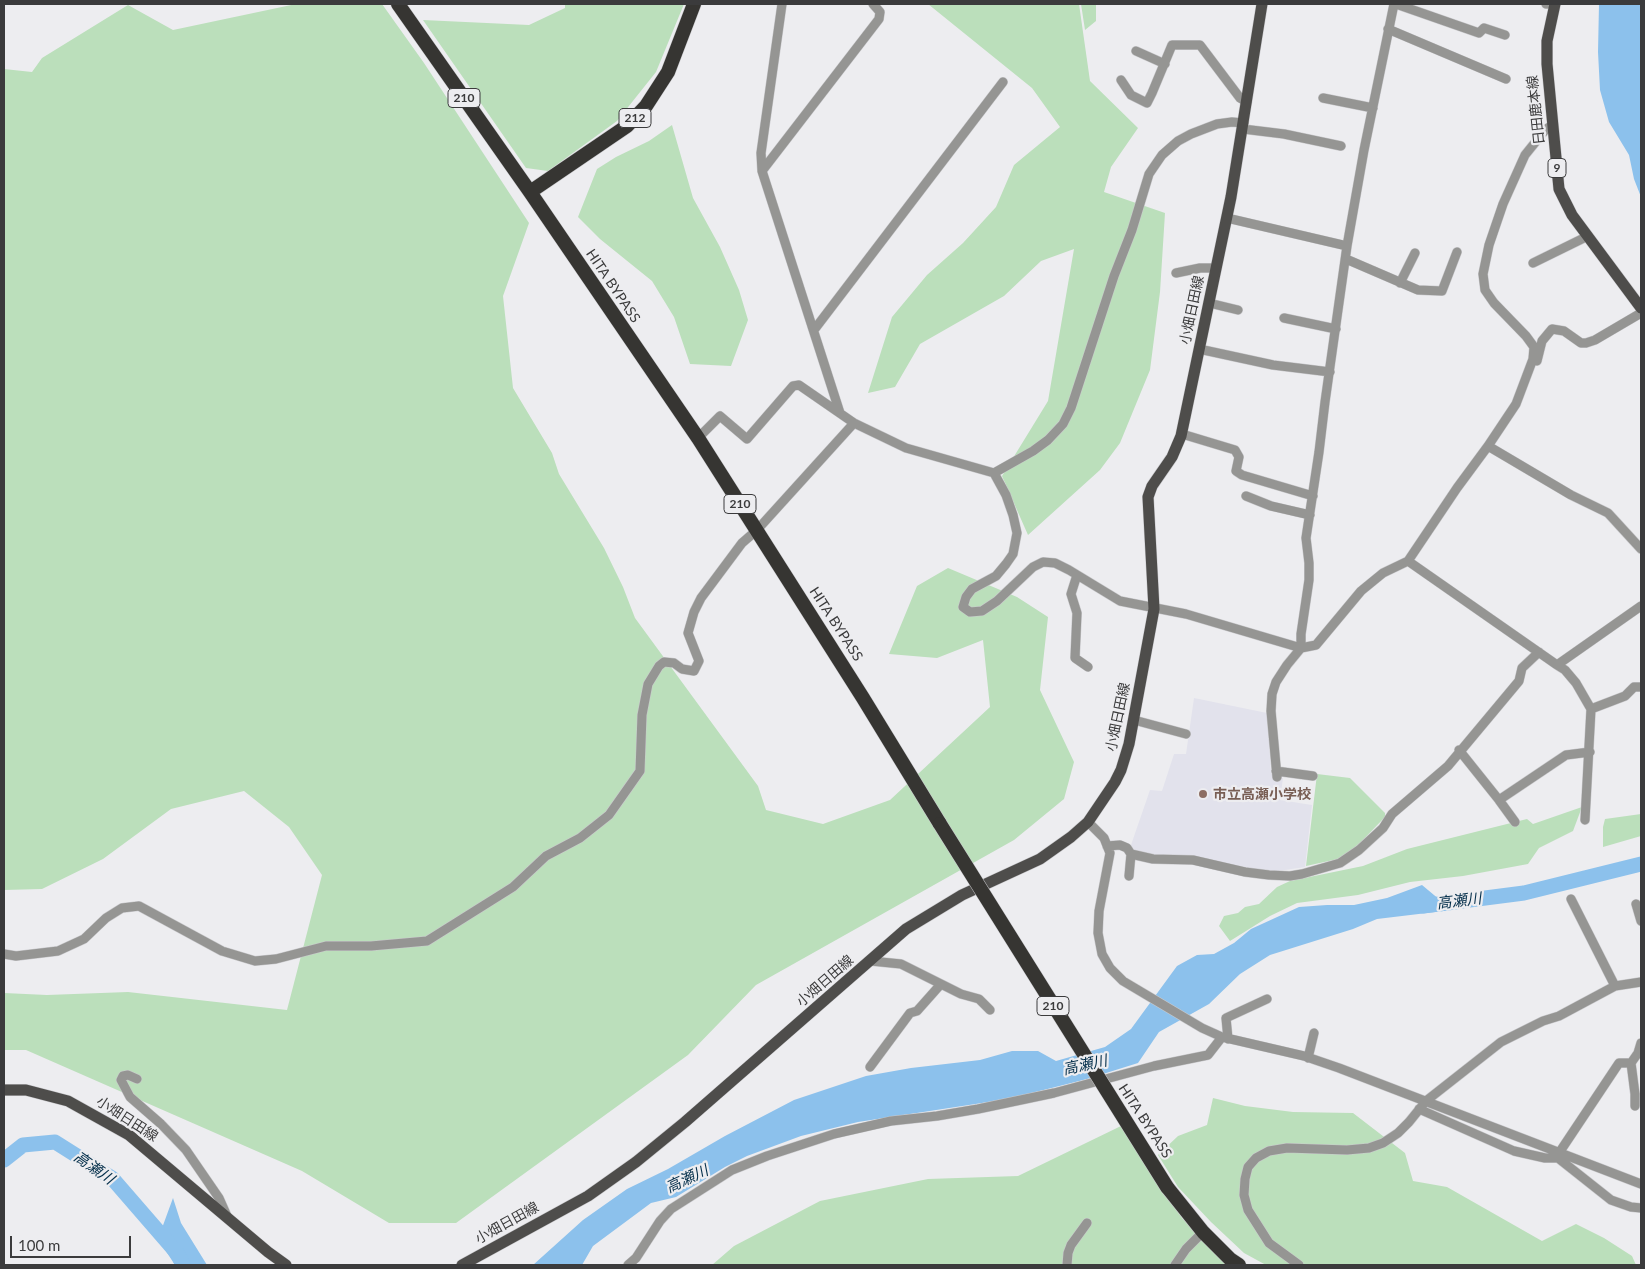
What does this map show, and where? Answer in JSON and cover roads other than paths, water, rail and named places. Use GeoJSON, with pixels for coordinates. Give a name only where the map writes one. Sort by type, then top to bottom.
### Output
{"type":"FeatureCollection","features":[{"type":"Feature","properties":{"kind":"highway","name":"HITA BYPASS"},"geometry":{"type":"LineString","coordinates":[[398,4],[530,192],[698,438],[1167,1188],[1203,1232],[1230,1259],[1239,1265]]}},
{"type":"Feature","properties":{"kind":"highway","name":"212"},"geometry":{"type":"LineString","coordinates":[[530,192],[627,126],[646,106],[668,72],[694,4]]}},
{"type":"Feature","properties":{"kind":"main road","name":"小畑日田線"},"geometry":{"type":"LineString","coordinates":[[462,1265],[588,1196],[636,1162],[685,1122],[906,930],[962,895],[1040,859],[1071,837],[1088,822],[1121,770],[1134,720],[1154,609],[1148,497],[1158,476],[1172,456],[1182,434],[1227,218],[1262,4]]}},
{"type":"Feature","properties":{"kind":"main road","name":"日田鹿本線"},"geometry":{"type":"LineString","coordinates":[[1555,4],[1546,41],[1559,189],[1572,215],[1641,308]]}},
{"type":"Feature","properties":{"kind":"main road","name":"小畑日田線"},"geometry":{"type":"LineString","coordinates":[[4,1090],[26,1090],[68,1101],[100,1118],[136,1141],[228,1219],[286,1265]]}},
{"type":"Feature","properties":{"kind":"street"},"geometry":{"type":"LineString","coordinates":[[782,4],[761,153],[762,171],[840,414]]}},
{"type":"Feature","properties":{"kind":"street"},"geometry":{"type":"LineString","coordinates":[[762,171],[879,18],[880,12],[873,4]]}},
{"type":"Feature","properties":{"kind":"street"},"geometry":{"type":"LineString","coordinates":[[1313,776],[1277,774],[1271,711],[1272,694],[1279,676],[1301,648],[1310,564],[1306,538],[1348,246],[1388,29],[1395,4],[1479,33],[1484,28],[1505,35]]}},
{"type":"Feature","properties":{"kind":"street"},"geometry":{"type":"LineString","coordinates":[[1388,29],[1506,80]]}},
{"type":"Feature","properties":{"kind":"street"},"geometry":{"type":"LineString","coordinates":[[1121,80],[1131,95],[1147,103],[1172,45],[1200,45],[1240,98],[1247,102]]}},
{"type":"Feature","properties":{"kind":"street"},"geometry":{"type":"LineString","coordinates":[[1136,51],[1165,64]]}},
{"type":"Feature","properties":{"kind":"street"},"geometry":{"type":"LineString","coordinates":[[814,330],[1003,82]]}},
{"type":"Feature","properties":{"kind":"street"},"geometry":{"type":"LineString","coordinates":[[1323,98],[1373,108]]}},
{"type":"Feature","properties":{"kind":"street"},"geometry":{"type":"LineString","coordinates":[[698,438],[720,416],[747,439],[793,386],[799,385],[854,423],[906,448],[994,473],[1033,452],[1064,424],[1071,408],[1114,276],[1132,230],[1149,174],[1162,155],[1178,141],[1191,134],[1217,124],[1232,122],[1243,126],[1341,146]]}},
{"type":"Feature","properties":{"kind":"street"},"geometry":{"type":"LineString","coordinates":[[994,473],[1006,495],[1017,533],[1012,554],[1006,564],[996,576],[972,589],[966,598],[963,607],[970,612],[982,611],[1003,595],[1033,567],[1043,562],[1055,563],[1120,601],[1186,614],[1301,648],[1316,645],[1362,591],[1383,573],[1408,561],[1516,404],[1533,359],[1534,347],[1494,303],[1485,290],[1483,274],[1489,245],[1503,204],[1525,155],[1546,129],[1553,125]]}},
{"type":"Feature","properties":{"kind":"street"},"geometry":{"type":"LineString","coordinates":[[1227,218],[1348,246]]}},
{"type":"Feature","properties":{"kind":"street"},"geometry":{"type":"LineString","coordinates":[[1533,263],[1588,236]]}},
{"type":"Feature","properties":{"kind":"street"},"geometry":{"type":"LineString","coordinates":[[1346,259],[1418,290],[1442,291],[1457,252]]}},
{"type":"Feature","properties":{"kind":"street"},"geometry":{"type":"LineString","coordinates":[[1400,283],[1415,253]]}},
{"type":"Feature","properties":{"kind":"street"},"geometry":{"type":"LineString","coordinates":[[1176,273],[1200,268],[1216,268]]}},
{"type":"Feature","properties":{"kind":"street"},"geometry":{"type":"LineString","coordinates":[[1209,303],[1238,310]]}},
{"type":"Feature","properties":{"kind":"street"},"geometry":{"type":"LineString","coordinates":[[1520,393],[1525,388],[1538,360],[1542,341],[1552,329],[1564,331],[1581,343],[1586,343],[1595,340],[1641,313]]}},
{"type":"Feature","properties":{"kind":"street"},"geometry":{"type":"LineString","coordinates":[[1284,318],[1336,329]]}},
{"type":"Feature","properties":{"kind":"street"},"geometry":{"type":"LineString","coordinates":[[1199,349],[1273,365],[1330,372]]}},
{"type":"Feature","properties":{"kind":"street"},"geometry":{"type":"LineString","coordinates":[[4,954],[16,956],[58,951],[84,939],[106,918],[122,908],[139,906],[222,951],[255,961],[276,959],[326,946],[371,946],[427,941],[513,886],[546,856],[580,838],[609,815],[640,771],[642,715],[648,684],[659,666],[664,662],[674,663],[682,670],[694,671],[699,661],[688,633],[694,612],[701,598],[742,544],[854,423]]}},
{"type":"Feature","properties":{"kind":"street"},"geometry":{"type":"LineString","coordinates":[[1182,434],[1235,450],[1239,457],[1236,471],[1242,476],[1312,496]]}},
{"type":"Feature","properties":{"kind":"street"},"geometry":{"type":"LineString","coordinates":[[1488,446],[1571,495],[1608,513],[1641,549]]}},
{"type":"Feature","properties":{"kind":"street"},"geometry":{"type":"LineString","coordinates":[[1246,496],[1271,506],[1310,515]]}},
{"type":"Feature","properties":{"kind":"street"},"geometry":{"type":"LineString","coordinates":[[1408,561],[1558,665],[1576,683],[1591,709],[1586,820]]}},
{"type":"Feature","properties":{"kind":"street"},"geometry":{"type":"LineString","coordinates":[[1077,575],[1071,594],[1077,613],[1075,658],[1088,667]]}},
{"type":"Feature","properties":{"kind":"street"},"geometry":{"type":"LineString","coordinates":[[1558,665],[1641,606]]}},
{"type":"Feature","properties":{"kind":"street"},"geometry":{"type":"LineString","coordinates":[[1131,854],[1153,859],[1193,860],[1245,872],[1290,876],[1340,863],[1359,850],[1383,828],[1392,814],[1448,766],[1459,750],[1519,681],[1522,668],[1539,652]]}},
{"type":"Feature","properties":{"kind":"street"},"geometry":{"type":"LineString","coordinates":[[1591,709],[1625,696],[1634,686],[1641,687]]}},
{"type":"Feature","properties":{"kind":"street"},"geometry":{"type":"LineString","coordinates":[[1134,720],[1186,734]]}},
{"type":"Feature","properties":{"kind":"street"},"geometry":{"type":"LineString","coordinates":[[1459,750],[1515,822]]}},
{"type":"Feature","properties":{"kind":"street"},"geometry":{"type":"LineString","coordinates":[[1499,800],[1566,755],[1590,752]]}},
{"type":"Feature","properties":{"kind":"street"},"geometry":{"type":"LineString","coordinates":[[1088,822],[1104,838],[1110,853],[1098,911],[1098,932],[1102,954],[1110,968],[1122,981],[1202,1028],[1225,1038],[1308,1058],[1426,1101],[1559,1155],[1641,1184]]}},
{"type":"Feature","properties":{"kind":"street"},"geometry":{"type":"LineString","coordinates":[[1107,846],[1120,845],[1127,848],[1131,854],[1129,876]]}},
{"type":"Feature","properties":{"kind":"street"},"geometry":{"type":"LineString","coordinates":[[1571,899],[1615,986]]}},
{"type":"Feature","properties":{"kind":"street"},"geometry":{"type":"LineString","coordinates":[[1636,904],[1641,921]]}},
{"type":"Feature","properties":{"kind":"street"},"geometry":{"type":"LineString","coordinates":[[871,961],[901,964],[961,994],[979,999],[990,1010]]}},
{"type":"Feature","properties":{"kind":"street"},"geometry":{"type":"LineString","coordinates":[[1299,1265],[1269,1243],[1248,1210],[1244,1194],[1248,1167],[1256,1158],[1262,1154],[1287,1148],[1347,1150],[1369,1148],[1383,1143],[1398,1133],[1426,1101],[1501,1042],[1543,1021],[1559,1016],[1615,986],[1641,983]]}},
{"type":"Feature","properties":{"kind":"street"},"geometry":{"type":"LineString","coordinates":[[870,1067],[910,1013],[917,1011],[940,984]]}},
{"type":"Feature","properties":{"kind":"street"},"geometry":{"type":"LineString","coordinates":[[628,1265],[636,1258],[660,1221],[671,1209],[732,1170],[766,1156],[834,1134],[892,1121],[938,1116],[1054,1093],[1154,1066],[1208,1055],[1225,1038],[1226,1018],[1267,999]]}},
{"type":"Feature","properties":{"kind":"street"},"geometry":{"type":"LineString","coordinates":[[1308,1058],[1314,1033]]}},
{"type":"Feature","properties":{"kind":"street"},"geometry":{"type":"LineString","coordinates":[[1635,1106],[1636,1094],[1631,1063],[1638,1053],[1641,1043]]}},
{"type":"Feature","properties":{"kind":"street"},"geometry":{"type":"LineString","coordinates":[[1419,1109],[1514,1151],[1545,1158],[1559,1155],[1619,1063],[1631,1063]]}},
{"type":"Feature","properties":{"kind":"street"},"geometry":{"type":"LineString","coordinates":[[138,1079],[128,1075],[123,1076],[121,1080],[130,1097],[161,1124],[186,1150],[219,1198],[228,1219]]}},
{"type":"Feature","properties":{"kind":"street"},"geometry":{"type":"LineString","coordinates":[[1559,1155],[1612,1200],[1641,1208]]}},
{"type":"Feature","properties":{"kind":"street"},"geometry":{"type":"LineString","coordinates":[[1067,1265],[1071,1246],[1087,1224]]}},
{"type":"Feature","properties":{"kind":"street"},"geometry":{"type":"LineString","coordinates":[[1176,1265],[1186,1249],[1203,1232]]}},
{"type":"Feature","properties":{"kind":"water"},"geometry":{"type":"Polygon","coordinates":[[[1599,4],[1641,4],[1641,197],[1634,179],[1629,155],[1609,122],[1600,90],[1598,52],[1599,4]]]}},
{"type":"Feature","properties":{"kind":"water"},"geometry":{"type":"Polygon","coordinates":[[[1422,885],[1452,910],[1377,919],[1353,929],[1270,955],[1240,974],[1209,1004],[1159,1032],[1138,1063],[1087,1079],[1008,1099],[858,1122],[801,1136],[747,1156],[676,1197],[651,1203],[593,1246],[582,1265],[533,1265],[583,1220],[627,1189],[668,1169],[725,1136],[794,1100],[866,1076],[911,1068],[980,1060],[1012,1051],[1038,1051],[1056,1061],[1105,1047],[1131,1029],[1177,966],[1197,955],[1214,954],[1234,943],[1251,929],[1299,907],[1354,905],[1387,898],[1422,885]]]}},
{"type":"Feature","properties":{"kind":"water"},"geometry":{"type":"Polygon","coordinates":[[[173,1198],[181,1223],[207,1265],[175,1265],[158,1239],[173,1198]]]}},
{"type":"Feature","properties":{"kind":"waterway","name":"高瀬川"},"geometry":{"type":"LineString","coordinates":[[1423,906],[1524,893],[1641,864]]}},
{"type":"Feature","properties":{"kind":"waterway","name":"高瀬川"},"geometry":{"type":"LineString","coordinates":[[4,1160],[23,1145],[55,1142],[112,1178],[177,1253],[183,1265]]}},
{"type":"Feature","properties":{"kind":"place","name":"市立高瀬小学校"},"geometry":{"type":"Point","coordinates":[1203,794]}}]}
